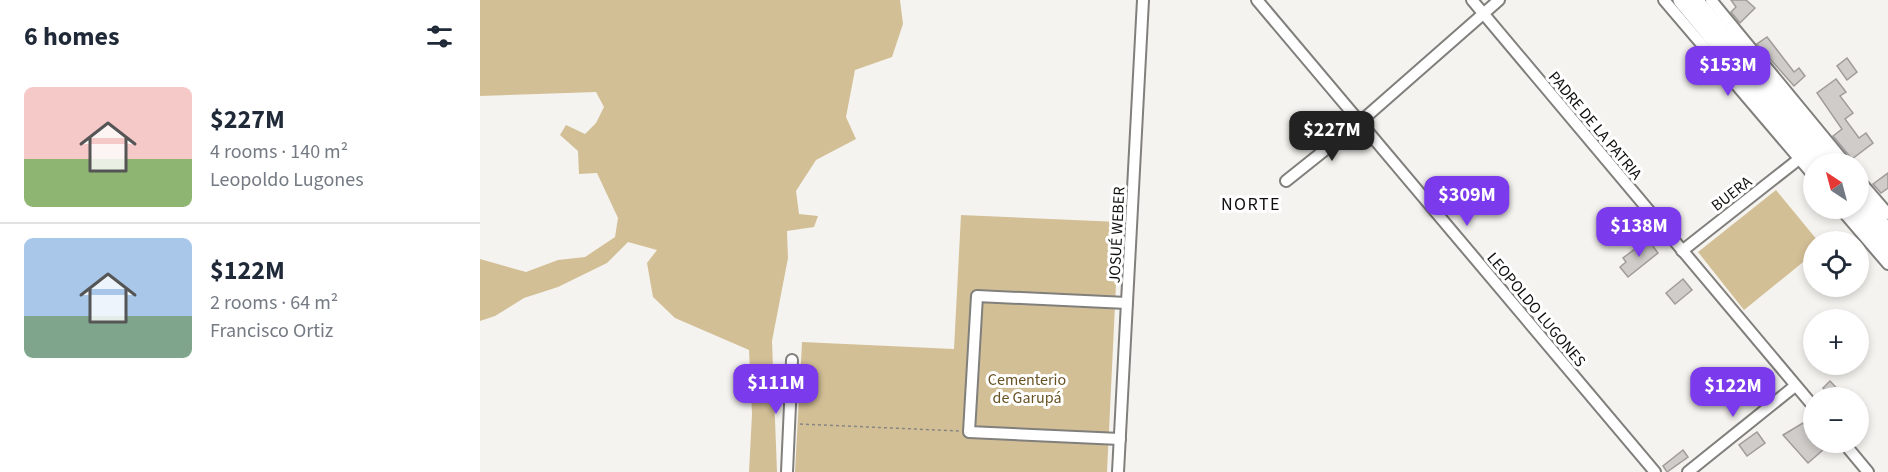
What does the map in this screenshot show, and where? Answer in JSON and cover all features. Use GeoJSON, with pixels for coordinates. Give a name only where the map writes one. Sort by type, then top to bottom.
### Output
{"type":"FeatureCollection","features":[{"type":"Feature","properties":{"kind":"main road"},"geometry":{"type":"LineString","coordinates":[[1681,0],[1808,153]]}},
{"type":"Feature","properties":{"kind":"main road"},"geometry":{"type":"LineString","coordinates":[[1695,0],[1823,153]]}},
{"type":"Feature","properties":{"kind":"main road"},"geometry":{"type":"LineString","coordinates":[[1869,209],[1888,232]]}},
{"type":"Feature","properties":{"kind":"main road"},"geometry":{"type":"LineString","coordinates":[[1863,219],[1888,249]]}},
{"type":"Feature","properties":{"kind":"street","name":"JOSUÉ WEBER"},"geometry":{"type":"LineString","coordinates":[[1118,472],[1143,0]]}},
{"type":"Feature","properties":{"kind":"street","name":"LEOPOLDO LUGONES"},"geometry":{"type":"LineString","coordinates":[[1257,0],[1655,472]]}},
{"type":"Feature","properties":{"kind":"street","name":"PADRE DE LA PATRIA"},"geometry":{"type":"LineString","coordinates":[[1472,0],[1803,395]]}},
{"type":"Feature","properties":{"kind":"street"},"geometry":{"type":"LineString","coordinates":[[1286,181],[1360,122],[1499,0]]}},
{"type":"Feature","properties":{"kind":"street"},"geometry":{"type":"LineString","coordinates":[[1664,0],[1803,164]]}},
{"type":"Feature","properties":{"kind":"street"},"geometry":{"type":"LineString","coordinates":[[1711,0],[1837,153]]}},
{"type":"Feature","properties":{"kind":"street","name":"BUERA"},"geometry":{"type":"LineString","coordinates":[[1682,251],[1799,159]]}},
{"type":"Feature","properties":{"kind":"street"},"geometry":{"type":"LineString","coordinates":[[1869,191],[1888,214]]}},
{"type":"Feature","properties":{"kind":"street"},"geometry":{"type":"LineString","coordinates":[[1849,219],[1888,264]]}},
{"type":"Feature","properties":{"kind":"street"},"geometry":{"type":"LineString","coordinates":[[1120,439],[969,432],[977,296],[1127,303]]}},
{"type":"Feature","properties":{"kind":"street"},"geometry":{"type":"LineString","coordinates":[[787,472],[792,360]]}},
{"type":"Feature","properties":{"kind":"street"},"geometry":{"type":"LineString","coordinates":[[1688,472],[1795,386]]}},
{"type":"Feature","properties":{"kind":"street"},"geometry":{"type":"LineString","coordinates":[[1852,453],[1868,472]]}},
{"type":"Feature","properties":{"kind":"path"},"geometry":{"type":"LineString","coordinates":[[789,423],[969,432]]}},
{"type":"Feature","properties":{"kind":"green space"},"geometry":{"type":"Polygon","coordinates":[[[480,0],[900,0],[903,24],[892,57],[855,70],[846,117],[856,139],[816,160],[796,191],[799,214],[818,216],[814,227],[787,231],[788,258],[772,341],[777,472],[749,472],[752,414],[749,350],[675,318],[653,297],[647,263],[657,250],[628,242],[607,263],[558,287],[524,298],[495,316],[480,321],[480,259],[526,272],[558,260],[585,257],[615,237],[618,218],[597,173],[579,174],[578,151],[560,135],[566,125],[585,134],[596,123],[604,107],[596,92],[480,96],[480,0]]]}},
{"type":"Feature","properties":{"kind":"green space"},"geometry":{"type":"Polygon","coordinates":[[[1776,190],[1810,231],[1803,231],[1803,262],[1744,310],[1698,252],[1776,190]]]}},
{"type":"Feature","properties":{"kind":"green space","name":"Cementerio de Garupá"},"geometry":{"type":"Polygon","coordinates":[[[961,215],[1119,222],[1107,472],[795,472],[802,342],[954,349],[961,215]]]}},
{"type":"Feature","properties":{"kind":"building"},"geometry":{"type":"Polygon","coordinates":[[[1731,0],[1746,0],[1755,8],[1740,23],[1731,12],[1736,7],[1731,0]]]}},
{"type":"Feature","properties":{"kind":"building"},"geometry":{"type":"Polygon","coordinates":[[[1767,37],[1794,72],[1799,68],[1805,76],[1794,86],[1757,44],[1767,37]]]}},
{"type":"Feature","properties":{"kind":"building"},"geometry":{"type":"Polygon","coordinates":[[[1847,58],[1857,72],[1847,80],[1837,66],[1847,58]]]}},
{"type":"Feature","properties":{"kind":"building"},"geometry":{"type":"Polygon","coordinates":[[[1836,79],[1846,92],[1840,96],[1853,113],[1845,119],[1859,138],[1866,133],[1873,143],[1860,153],[1847,153],[1833,136],[1842,129],[1817,93],[1836,79]]]}},
{"type":"Feature","properties":{"kind":"building"},"geometry":{"type":"Polygon","coordinates":[[[1888,173],[1888,188],[1881,193],[1873,184],[1888,173]]]}},
{"type":"Feature","properties":{"kind":"building"},"geometry":{"type":"Polygon","coordinates":[[[1648,239],[1658,253],[1628,277],[1620,267],[1626,262],[1623,258],[1648,239]]]}},
{"type":"Feature","properties":{"kind":"building"},"geometry":{"type":"Polygon","coordinates":[[[1683,279],[1692,290],[1675,304],[1666,293],[1683,279]]]}},
{"type":"Feature","properties":{"kind":"building"},"geometry":{"type":"Polygon","coordinates":[[[1830,381],[1836,387],[1824,387],[1830,381]]]}},
{"type":"Feature","properties":{"kind":"building"},"geometry":{"type":"Polygon","coordinates":[[[1803,423],[1803,453],[1819,453],[1808,463],[1783,435],[1803,423]]]}},
{"type":"Feature","properties":{"kind":"building"},"geometry":{"type":"Polygon","coordinates":[[[1757,432],[1765,443],[1747,456],[1739,445],[1757,432]]]}},
{"type":"Feature","properties":{"kind":"building"},"geometry":{"type":"Polygon","coordinates":[[[1683,450],[1688,457],[1667,472],[1663,466],[1683,450]]]}},
{"type":"Feature","properties":{"kind":"district","name":"NORTE"},"geometry":{"type":"Point","coordinates":[1251,204]}}]}
